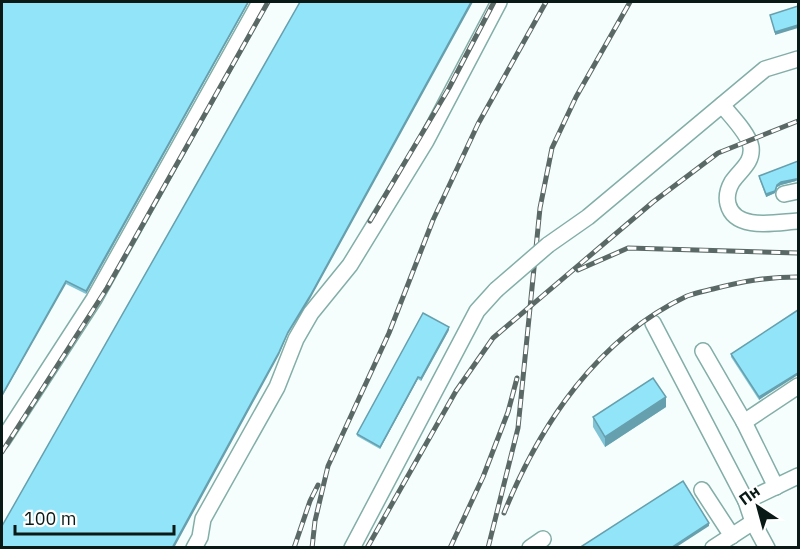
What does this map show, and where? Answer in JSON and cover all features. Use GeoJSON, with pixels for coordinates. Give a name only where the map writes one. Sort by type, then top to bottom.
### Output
{"type":"FeatureCollection","features":[{"type":"Feature","properties":{"kind":"lane"},"geometry":{"type":"LineString","coordinates":[[2,441],[94,299],[260,2]]}},
{"type":"Feature","properties":{"kind":"lane"},"geometry":{"type":"LineString","coordinates":[[194,548],[200,537],[203,519],[277,387],[296,339],[311,313],[350,265],[426,141],[499,2]]}},
{"type":"Feature","properties":{"kind":"lane"},"geometry":{"type":"LineString","coordinates":[[352,548],[477,311],[496,290],[548,245],[588,217],[765,69],[798,59]]}},
{"type":"Feature","properties":{"kind":"lane"},"geometry":{"type":"LineString","coordinates":[[722,105],[749,140],[751,148],[751,158],[733,180],[727,193],[728,206],[736,218],[749,223],[798,221]]}},
{"type":"Feature","properties":{"kind":"lane"},"geometry":{"type":"LineString","coordinates":[[653,323],[746,501],[753,522],[767,548]]}},
{"type":"Feature","properties":{"kind":"lane"},"geometry":{"type":"LineString","coordinates":[[703,351],[744,422],[776,487]]}},
{"type":"Feature","properties":{"kind":"lane"},"geometry":{"type":"LineString","coordinates":[[744,422],[798,386]]}},
{"type":"Feature","properties":{"kind":"lane"},"geometry":{"type":"LineString","coordinates":[[746,501],[798,476]]}},
{"type":"Feature","properties":{"kind":"lane"},"geometry":{"type":"LineString","coordinates":[[702,489],[732,536]]}},
{"type":"Feature","properties":{"kind":"lane"},"geometry":{"type":"LineString","coordinates":[[713,548],[753,522]]}},
{"type":"Feature","properties":{"kind":"building"},"geometry":{"type":"Polygon","coordinates":[[[2,2],[248,2],[86,291],[66,281],[2,395],[2,2]]]}},
{"type":"Feature","properties":{"kind":"building"},"geometry":{"type":"Polygon","coordinates":[[[300,2],[471,2],[288,332],[172,548],[2,548],[2,526],[300,2]]]}},
{"type":"Feature","properties":{"kind":"building"},"geometry":{"type":"Polygon","coordinates":[[[798,6],[798,25],[775,32],[770,15],[798,6]]]}},
{"type":"Feature","properties":{"kind":"building"},"geometry":{"type":"Polygon","coordinates":[[[798,161],[798,179],[781,182],[775,191],[766,194],[759,176],[798,161]]]}},
{"type":"Feature","properties":{"kind":"building"},"geometry":{"type":"Polygon","coordinates":[[[798,310],[798,373],[759,397],[731,354],[798,310]]]}},
{"type":"Feature","properties":{"kind":"building"},"geometry":{"type":"Polygon","coordinates":[[[423,313],[449,327],[421,378],[418,377],[380,447],[357,434],[423,313]]]}},
{"type":"Feature","properties":{"kind":"building"},"geometry":{"type":"Polygon","coordinates":[[[653,378],[666,397],[605,437],[593,417],[653,378]]]}},
{"type":"Feature","properties":{"kind":"building"},"geometry":{"type":"Polygon","coordinates":[[[683,481],[709,523],[671,548],[579,548],[683,481]]]}},
{"type":"Feature","properties":{"kind":"railway"},"geometry":{"type":"LineString","coordinates":[[2,452],[107,288],[268,2]]}},
{"type":"Feature","properties":{"kind":"railway"},"geometry":{"type":"LineString","coordinates":[[370,221],[449,88],[494,2]]}},
{"type":"Feature","properties":{"kind":"railway"},"geometry":{"type":"LineString","coordinates":[[312,548],[315,521],[328,466],[389,333],[433,220],[478,124],[546,2]]}},
{"type":"Feature","properties":{"kind":"railway"},"geometry":{"type":"LineString","coordinates":[[488,548],[518,428],[540,208],[552,148],[576,97],[630,2]]}},
{"type":"Feature","properties":{"kind":"railway"},"geometry":{"type":"LineString","coordinates":[[367,548],[456,391],[493,338],[653,202],[718,153],[798,121]]}},
{"type":"Feature","properties":{"kind":"railway"},"geometry":{"type":"LineString","coordinates":[[578,270],[628,248],[798,253]]}},
{"type":"Feature","properties":{"kind":"railway"},"geometry":{"type":"LineString","coordinates":[[504,513],[535,447],[554,416],[599,360],[626,335],[655,314],[687,296],[756,280],[798,277]]}},
{"type":"Feature","properties":{"kind":"railway"},"geometry":{"type":"LineString","coordinates":[[450,548],[483,477],[508,412],[517,378]]}},
{"type":"Feature","properties":{"kind":"railway"},"geometry":{"type":"LineString","coordinates":[[294,548],[318,485]]}}]}
